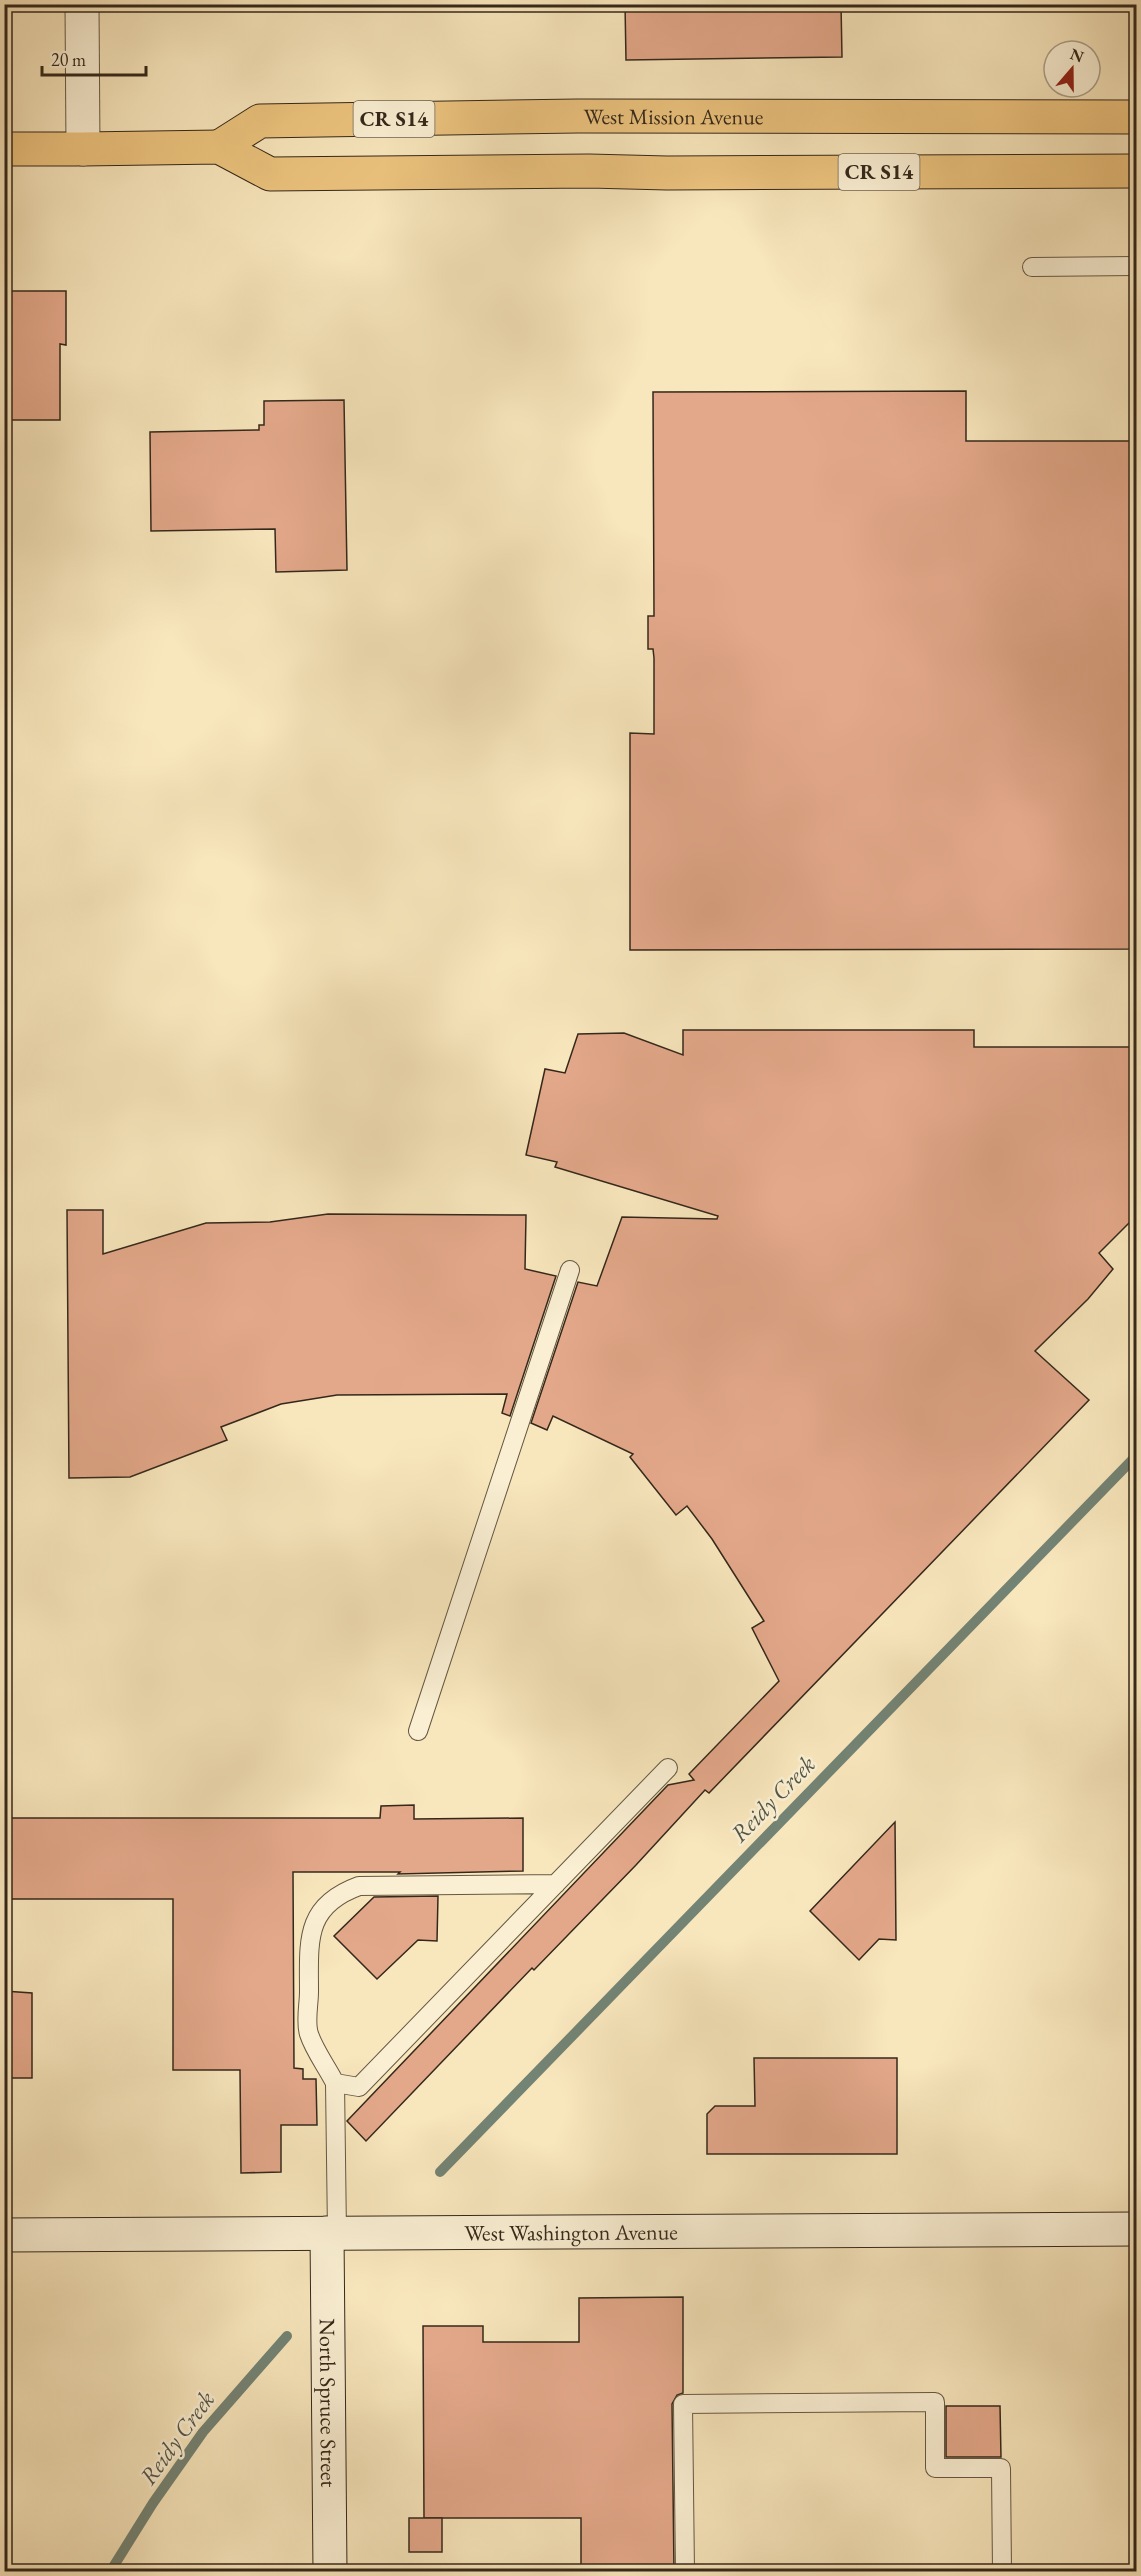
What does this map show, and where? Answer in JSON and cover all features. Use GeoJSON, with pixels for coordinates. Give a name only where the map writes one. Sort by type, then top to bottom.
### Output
{"type":"FeatureCollection","features":[{"type":"Feature","properties":{"kind":"main road"},"geometry":{"type":"LineString","coordinates":[[80,149],[82,4]]}},
{"type":"Feature","properties":{"kind":"main road","name":"West Mission Avenue"},"geometry":{"type":"LineString","coordinates":[[219,147],[260,121],[578,116],[1137,117]]}},
{"type":"Feature","properties":{"kind":"main road","name":"CR S14"},"geometry":{"type":"LineString","coordinates":[[4,150],[219,147],[270,174],[589,171],[668,173],[1137,171]]}},
{"type":"Feature","properties":{"kind":"main road","name":"West Washington Avenue"},"geometry":{"type":"LineString","coordinates":[[4,2235],[1137,2229]]}},
{"type":"Feature","properties":{"kind":"main road","name":"North Spruce Street"},"geometry":{"type":"LineString","coordinates":[[330,2571],[332,2233]]}},
{"type":"Feature","properties":{"kind":"lane"},"geometry":{"type":"LineString","coordinates":[[1032,267],[1137,266]]}},
{"type":"Feature","properties":{"kind":"lane"},"geometry":{"type":"LineString","coordinates":[[417,1731],[570,1270]]}},
{"type":"Feature","properties":{"kind":"lane"},"geometry":{"type":"LineString","coordinates":[[335,2083],[359,2086],[668,1768]]}},
{"type":"Feature","properties":{"kind":"lane"},"geometry":{"type":"LineString","coordinates":[[332,2233],[335,2083],[308,2032],[309,1943],[312,1926],[320,1911],[328,1902],[345,1891],[359,1886],[556,1884]]}},
{"type":"Feature","properties":{"kind":"lane"},"geometry":{"type":"LineString","coordinates":[[685,2571],[684,2404],[935,2402],[935,2468],[1001,2468],[1002,2571]]}},
{"type":"Feature","properties":{"kind":"building"},"geometry":{"type":"Polygon","coordinates":[[[625,4],[841,4],[842,57],[626,60],[625,4]]]}},
{"type":"Feature","properties":{"kind":"building"},"geometry":{"type":"Polygon","coordinates":[[[4,291],[66,291],[66,345],[60,344],[60,420],[4,420],[4,291]]]}},
{"type":"Feature","properties":{"kind":"building"},"geometry":{"type":"Polygon","coordinates":[[[966,391],[966,441],[1137,441],[1137,949],[630,950],[630,733],[654,734],[654,658],[653,649],[648,649],[648,616],[654,616],[653,392],[966,391]]]}},
{"type":"Feature","properties":{"kind":"building"},"geometry":{"type":"Polygon","coordinates":[[[344,400],[347,570],[276,572],[275,529],[151,531],[150,432],[259,430],[259,425],[264,425],[264,401],[344,400]]]}},
{"type":"Feature","properties":{"kind":"building"},"geometry":{"type":"Polygon","coordinates":[[[683,1030],[974,1030],[974,1047],[1137,1047],[1137,1215],[1099,1253],[1113,1269],[1088,1299],[1035,1351],[1089,1400],[709,1793],[705,1790],[636,1865],[534,1970],[532,1968],[366,2141],[347,2121],[668,1785],[694,1780],[689,1774],[779,1681],[752,1628],[764,1621],[712,1539],[687,1506],[676,1515],[630,1457],[633,1454],[553,1416],[547,1430],[531,1423],[578,1282],[597,1286],[622,1217],[717,1219],[718,1216],[555,1167],[557,1162],[526,1155],[545,1069],[565,1073],[578,1034],[624,1033],[683,1055],[683,1030]]]}},
{"type":"Feature","properties":{"kind":"building"},"geometry":{"type":"Polygon","coordinates":[[[67,1210],[103,1210],[103,1254],[206,1223],[270,1222],[328,1214],[526,1215],[525,1269],[556,1276],[510,1416],[502,1413],[507,1394],[337,1395],[281,1404],[221,1427],[227,1440],[130,1477],[69,1478],[67,1210]]]}},
{"type":"Feature","properties":{"kind":"building"},"geometry":{"type":"Polygon","coordinates":[[[414,1805],[414,1819],[523,1818],[523,1871],[398,1874],[400,1872],[293,1872],[294,2068],[303,2069],[303,2079],[316,2079],[317,2125],[281,2125],[281,2172],[241,2173],[240,2070],[173,2070],[173,1899],[4,1899],[4,1818],[380,1818],[381,1806],[414,1805]]]}},
{"type":"Feature","properties":{"kind":"building"},"geometry":{"type":"Polygon","coordinates":[[[895,1822],[896,1940],[879,1939],[859,1960],[810,1911],[895,1822]]]}},
{"type":"Feature","properties":{"kind":"building"},"geometry":{"type":"Polygon","coordinates":[[[438,1896],[437,1941],[418,1940],[377,1979],[334,1936],[374,1897],[438,1896]]]}},
{"type":"Feature","properties":{"kind":"building"},"geometry":{"type":"Polygon","coordinates":[[[4,1991],[32,1993],[32,2078],[4,2078],[4,1991]]]}},
{"type":"Feature","properties":{"kind":"building"},"geometry":{"type":"Polygon","coordinates":[[[754,2058],[897,2058],[897,2154],[707,2154],[707,2114],[715,2106],[755,2106],[754,2058]]]}},
{"type":"Feature","properties":{"kind":"building"},"geometry":{"type":"Polygon","coordinates":[[[683,2297],[683,2393],[677,2395],[672,2404],[674,2571],[581,2571],[581,2518],[424,2518],[423,2326],[483,2326],[483,2342],[579,2342],[579,2298],[683,2297]]]}},
{"type":"Feature","properties":{"kind":"building"},"geometry":{"type":"Polygon","coordinates":[[[946,2406],[1000,2406],[1001,2457],[946,2457],[946,2406]]]}},
{"type":"Feature","properties":{"kind":"building"},"geometry":{"type":"Polygon","coordinates":[[[409,2518],[442,2518],[442,2552],[409,2552],[409,2518]]]}},
{"type":"Feature","properties":{"kind":"waterway","name":"Reidy Creek"},"geometry":{"type":"LineString","coordinates":[[440,2172],[1136,1456]]}},
{"type":"Feature","properties":{"kind":"waterway","name":"Reidy Creek"},"geometry":{"type":"LineString","coordinates":[[110,2572],[153,2503],[203,2432],[287,2336]]}}]}
